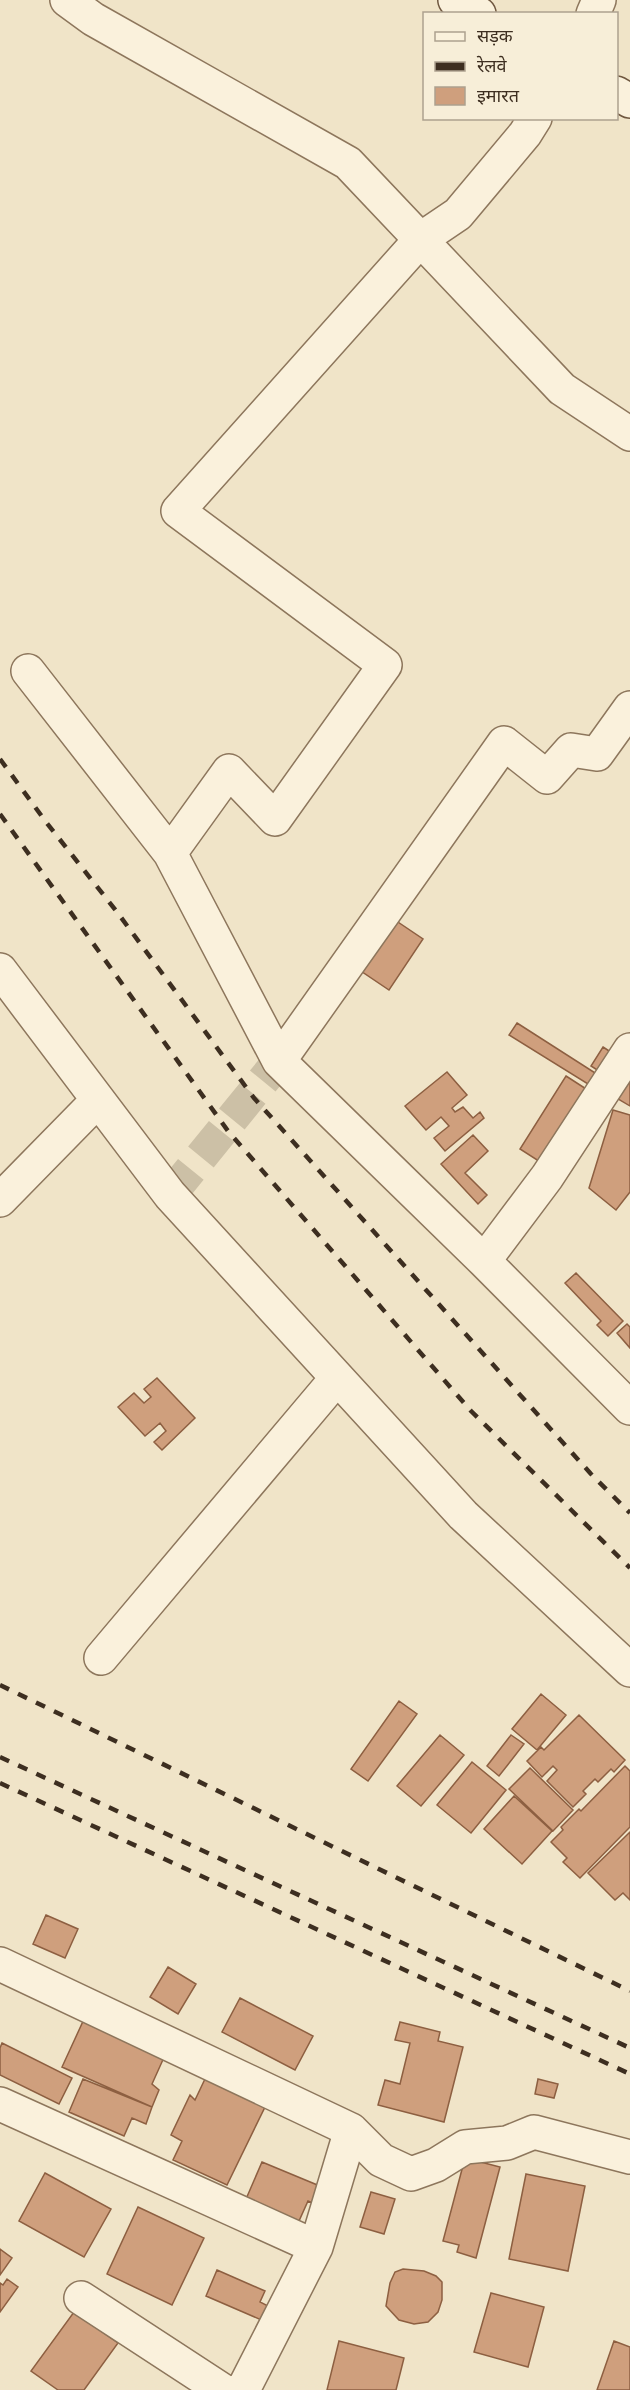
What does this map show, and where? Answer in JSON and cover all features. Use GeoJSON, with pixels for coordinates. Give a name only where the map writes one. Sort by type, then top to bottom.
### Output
{"type":"FeatureCollection","features":[{"type":"Feature","properties":{"kind":"street"},"geometry":{"type":"LineString","coordinates":[[67,0],[93,19],[348,163],[562,389],[630,434]]}},
{"type":"Feature","properties":{"kind":"street"},"geometry":{"type":"LineString","coordinates":[[455,0],[476,12]]}},
{"type":"Feature","properties":{"kind":"street"},"geometry":{"type":"LineString","coordinates":[[170,853],[229,771],[275,819],[386,665],[178,511],[421,239],[458,214],[525,134],[534,120]]}},
{"type":"Feature","properties":{"kind":"street"},"geometry":{"type":"LineString","coordinates":[[28,671],[170,853],[279,1060],[630,1407]]}},
{"type":"Feature","properties":{"kind":"street"},"geometry":{"type":"LineString","coordinates":[[279,1060],[504,743],[547,777],[571,750],[597,754],[630,708]]}},
{"type":"Feature","properties":{"kind":"street"},"geometry":{"type":"LineString","coordinates":[[0,970],[166,1191],[463,1515],[630,1670]]}},
{"type":"Feature","properties":{"kind":"street"},"geometry":{"type":"LineString","coordinates":[[484,1261],[547,1177],[630,1050]]}},
{"type":"Feature","properties":{"kind":"street"},"geometry":{"type":"LineString","coordinates":[[0,1200],[98,1100]]}},
{"type":"Feature","properties":{"kind":"street"},"geometry":{"type":"LineString","coordinates":[[101,1658],[337,1378]]}},
{"type":"Feature","properties":{"kind":"street"},"geometry":{"type":"LineString","coordinates":[[0,1964],[351,2130],[381,2160],[411,2174],[436,2165],[465,2147],[507,2143],[534,2132],[630,2157]]}},
{"type":"Feature","properties":{"kind":"street"},"geometry":{"type":"LineString","coordinates":[[0,2104],[316,2247]]}},
{"type":"Feature","properties":{"kind":"street"},"geometry":{"type":"LineString","coordinates":[[243,2390],[316,2247],[351,2130]]}},
{"type":"Feature","properties":{"kind":"street"},"geometry":{"type":"LineString","coordinates":[[81,2298],[222,2390]]}},
{"type":"Feature","properties":{"kind":"building"},"geometry":{"type":"Polygon","coordinates":[[[386,914],[423,939],[389,990],[352,965],[386,914]]]}},
{"type":"Feature","properties":{"kind":"building"},"geometry":{"type":"Polygon","coordinates":[[[517,1023],[603,1078],[596,1089],[509,1035],[517,1023]]]}},
{"type":"Feature","properties":{"kind":"building"},"geometry":{"type":"Polygon","coordinates":[[[603,1047],[620,1058],[608,1077],[591,1066],[603,1047]]]}},
{"type":"Feature","properties":{"kind":"building"},"geometry":{"type":"Polygon","coordinates":[[[630,1067],[630,1106],[613,1096],[630,1067]]]}},
{"type":"Feature","properties":{"kind":"building"},"geometry":{"type":"Polygon","coordinates":[[[447,1072],[467,1095],[452,1108],[455,1112],[463,1107],[473,1118],[480,1112],[484,1118],[445,1151],[434,1138],[449,1126],[441,1117],[426,1130],[405,1106],[447,1072]]]}},
{"type":"Feature","properties":{"kind":"building"},"geometry":{"type":"Polygon","coordinates":[[[566,1076],[594,1094],[548,1167],[520,1149],[566,1076]]]}},
{"type":"Feature","properties":{"kind":"building"},"geometry":{"type":"Polygon","coordinates":[[[613,1110],[630,1115],[630,1192],[616,1210],[589,1188],[613,1110]]]}},
{"type":"Feature","properties":{"kind":"building"},"geometry":{"type":"Polygon","coordinates":[[[473,1135],[488,1151],[465,1173],[487,1195],[478,1204],[441,1164],[473,1135]]]}},
{"type":"Feature","properties":{"kind":"building"},"geometry":{"type":"Polygon","coordinates":[[[576,1273],[623,1321],[608,1336],[597,1325],[601,1321],[565,1283],[576,1273]]]}},
{"type":"Feature","properties":{"kind":"building"},"geometry":{"type":"Polygon","coordinates":[[[627,1324],[630,1327],[630,1348],[617,1333],[627,1324]]]}},
{"type":"Feature","properties":{"kind":"building"},"geometry":{"type":"Polygon","coordinates":[[[157,1378],[195,1418],[162,1450],[154,1442],[166,1431],[160,1423],[145,1436],[118,1407],[134,1393],[144,1403],[151,1397],[144,1389],[157,1378]]]}},
{"type":"Feature","properties":{"kind":"building"},"geometry":{"type":"Polygon","coordinates":[[[541,1694],[566,1715],[537,1750],[512,1729],[541,1694]]]}},
{"type":"Feature","properties":{"kind":"building"},"geometry":{"type":"Polygon","coordinates":[[[399,1701],[417,1714],[368,1781],[351,1769],[399,1701]]]}},
{"type":"Feature","properties":{"kind":"building"},"geometry":{"type":"Polygon","coordinates":[[[579,1715],[625,1760],[614,1772],[611,1769],[598,1782],[595,1779],[583,1791],[586,1794],[573,1807],[547,1781],[557,1770],[553,1766],[542,1777],[527,1761],[541,1747],[544,1750],[579,1715]]]}},
{"type":"Feature","properties":{"kind":"building"},"geometry":{"type":"Polygon","coordinates":[[[440,1735],[464,1755],[421,1806],[397,1786],[440,1735]]]}},
{"type":"Feature","properties":{"kind":"building"},"geometry":{"type":"Polygon","coordinates":[[[511,1735],[524,1744],[499,1776],[487,1766],[511,1735]]]}},
{"type":"Feature","properties":{"kind":"building"},"geometry":{"type":"Polygon","coordinates":[[[472,1762],[506,1790],[471,1833],[437,1805],[472,1762]]]}},
{"type":"Feature","properties":{"kind":"building"},"geometry":{"type":"Polygon","coordinates":[[[625,1766],[630,1771],[630,1827],[580,1878],[563,1862],[567,1858],[551,1842],[563,1830],[561,1827],[579,1809],[581,1811],[625,1766]]]}},
{"type":"Feature","properties":{"kind":"building"},"geometry":{"type":"Polygon","coordinates":[[[530,1768],[573,1810],[553,1831],[509,1789],[530,1768]]]}},
{"type":"Feature","properties":{"kind":"building"},"geometry":{"type":"Polygon","coordinates":[[[514,1796],[552,1831],[522,1864],[484,1829],[514,1796]]]}},
{"type":"Feature","properties":{"kind":"building"},"geometry":{"type":"Polygon","coordinates":[[[630,1832],[630,1900],[623,1893],[615,1900],[588,1873],[630,1832]]]}},
{"type":"Feature","properties":{"kind":"building"},"geometry":{"type":"Polygon","coordinates":[[[46,1915],[78,1929],[65,1958],[33,1944],[46,1915]]]}},
{"type":"Feature","properties":{"kind":"building"},"geometry":{"type":"Polygon","coordinates":[[[168,1967],[196,1984],[178,2014],[150,1997],[168,1967]]]}},
{"type":"Feature","properties":{"kind":"building"},"geometry":{"type":"Polygon","coordinates":[[[240,1998],[313,2036],[295,2070],[222,2032],[240,1998]]]}},
{"type":"Feature","properties":{"kind":"building"},"geometry":{"type":"Polygon","coordinates":[[[85,2017],[166,2053],[152,2084],[159,2090],[152,2107],[62,2067],[85,2017]]]}},
{"type":"Feature","properties":{"kind":"building"},"geometry":{"type":"Polygon","coordinates":[[[400,2022],[440,2032],[438,2041],[463,2047],[444,2122],[378,2105],[385,2080],[400,2084],[410,2043],[395,2040],[400,2022]]]}},
{"type":"Feature","properties":{"kind":"building"},"geometry":{"type":"Polygon","coordinates":[[[2,2043],[72,2078],[59,2104],[0,2075],[2,2043]]]}},
{"type":"Feature","properties":{"kind":"building"},"geometry":{"type":"Polygon","coordinates":[[[83,2079],[152,2107],[146,2124],[132,2118],[124,2136],[69,2112],[83,2079]]]}},
{"type":"Feature","properties":{"kind":"building"},"geometry":{"type":"Polygon","coordinates":[[[205,2079],[265,2107],[227,2185],[173,2160],[182,2141],[171,2135],[190,2095],[195,2100],[205,2079]]]}},
{"type":"Feature","properties":{"kind":"building"},"geometry":{"type":"Polygon","coordinates":[[[538,2079],[558,2084],[554,2098],[535,2094],[538,2079]]]}},
{"type":"Feature","properties":{"kind":"building"},"geometry":{"type":"Polygon","coordinates":[[[465,2158],[500,2167],[476,2258],[457,2252],[459,2245],[443,2241],[465,2158]]]}},
{"type":"Feature","properties":{"kind":"building"},"geometry":{"type":"Polygon","coordinates":[[[262,2162],[327,2189],[320,2206],[308,2201],[299,2221],[246,2199],[262,2162]]]}},
{"type":"Feature","properties":{"kind":"building"},"geometry":{"type":"Polygon","coordinates":[[[45,2173],[111,2209],[84,2257],[19,2221],[45,2173]]]}},
{"type":"Feature","properties":{"kind":"building"},"geometry":{"type":"Polygon","coordinates":[[[526,2174],[585,2186],[568,2271],[509,2259],[526,2174]]]}},
{"type":"Feature","properties":{"kind":"building"},"geometry":{"type":"Polygon","coordinates":[[[371,2192],[395,2199],[384,2234],[360,2227],[371,2192]]]}},
{"type":"Feature","properties":{"kind":"building"},"geometry":{"type":"Polygon","coordinates":[[[138,2207],[204,2238],[172,2305],[107,2274],[138,2207]]]}},
{"type":"Feature","properties":{"kind":"building"},"geometry":{"type":"Polygon","coordinates":[[[0,2249],[12,2258],[0,2275],[0,2249]]]}},
{"type":"Feature","properties":{"kind":"building"},"geometry":{"type":"Polygon","coordinates":[[[403,2269],[424,2271],[436,2276],[442,2282],[442,2300],[438,2312],[428,2322],[414,2324],[399,2320],[386,2306],[390,2283],[395,2272],[403,2269]]]}},
{"type":"Feature","properties":{"kind":"building"},"geometry":{"type":"Polygon","coordinates":[[[217,2270],[265,2291],[260,2302],[272,2308],[266,2322],[206,2296],[217,2270]]]}},
{"type":"Feature","properties":{"kind":"building"},"geometry":{"type":"Polygon","coordinates":[[[7,2279],[18,2287],[0,2312],[0,2283],[3,2285],[7,2279]]]}},
{"type":"Feature","properties":{"kind":"building"},"geometry":{"type":"Polygon","coordinates":[[[491,2293],[544,2307],[528,2367],[474,2352],[491,2293]]]}},
{"type":"Feature","properties":{"kind":"building"},"geometry":{"type":"Polygon","coordinates":[[[74,2312],[118,2343],[84,2390],[58,2390],[31,2371],[74,2312]]]}},
{"type":"Feature","properties":{"kind":"building"},"geometry":{"type":"Polygon","coordinates":[[[339,2341],[404,2358],[396,2390],[327,2390],[339,2341]]]}},
{"type":"Feature","properties":{"kind":"building"},"geometry":{"type":"Polygon","coordinates":[[[614,2341],[630,2347],[630,2390],[597,2390],[614,2341]]]}},
{"type":"Feature","properties":{"kind":"tunnel"},"geometry":{"type":"LineString","coordinates":[[170,1195],[279,1061]]}},
{"type":"Feature","properties":{"kind":"railway"},"geometry":{"type":"LineString","coordinates":[[0,759],[117,912],[254,1098],[591,1474],[630,1513]]}},
{"type":"Feature","properties":{"kind":"railway"},"geometry":{"type":"LineString","coordinates":[[0,814],[228,1131],[471,1411],[630,1568]]}},
{"type":"Feature","properties":{"kind":"railway"},"geometry":{"type":"LineString","coordinates":[[0,1685],[630,1991]]}},
{"type":"Feature","properties":{"kind":"railway"},"geometry":{"type":"LineString","coordinates":[[0,1757],[630,2048]]}},
{"type":"Feature","properties":{"kind":"railway"},"geometry":{"type":"LineString","coordinates":[[0,1783],[630,2074]]}}]}
